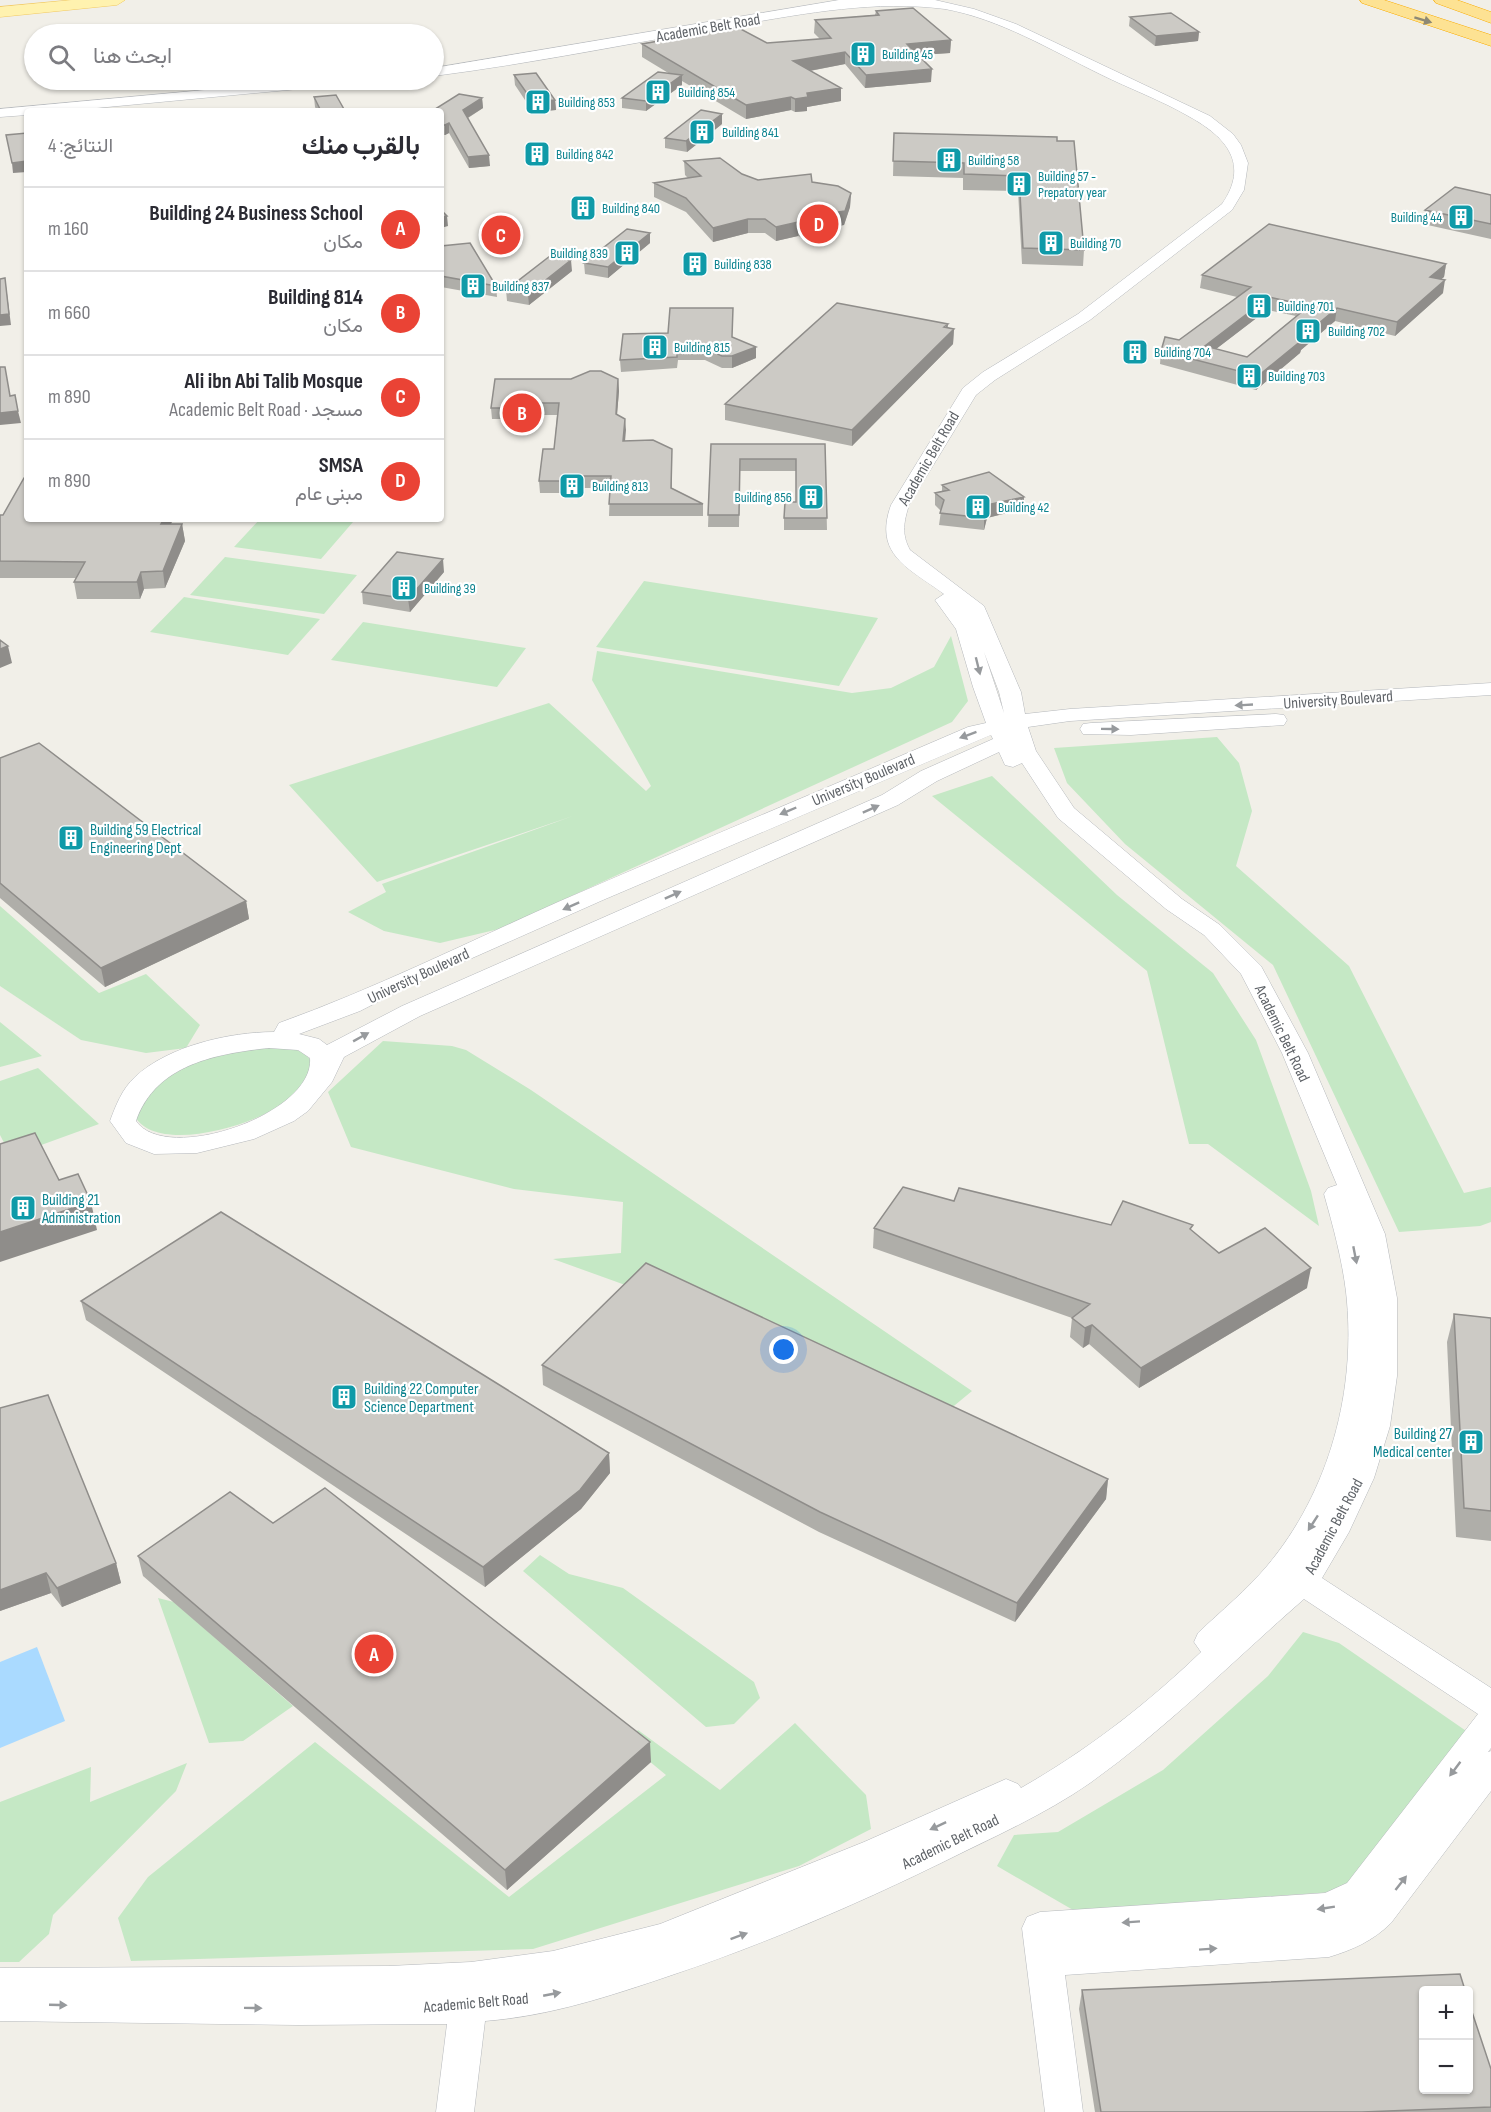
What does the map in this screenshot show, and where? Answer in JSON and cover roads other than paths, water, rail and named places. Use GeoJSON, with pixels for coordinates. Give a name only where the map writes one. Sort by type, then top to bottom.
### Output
{"type":"FeatureCollection","features":[{"type":"Feature","properties":{"kind":"highway"},"geometry":{"type":"LineString","coordinates":[[1368,0],[1491,41]]}},
{"type":"Feature","properties":{"kind":"highway"},"geometry":{"type":"LineString","coordinates":[[1436,0],[1491,6]]}},
{"type":"Feature","properties":{"kind":"highway"},"geometry":{"type":"LineString","coordinates":[[1442,0],[1472,5],[1491,18]]}},
{"type":"Feature","properties":{"kind":"main road"},"geometry":{"type":"LineString","coordinates":[[0,3],[31,0]]}},
{"type":"Feature","properties":{"kind":"main road"},"geometry":{"type":"LineString","coordinates":[[0,12],[117,0]]}},
{"type":"Feature","properties":{"kind":"street","name":"Academic Belt Road"},"geometry":{"type":"LineString","coordinates":[[0,2004],[298,2008],[470,1992],[663,1940],[876,1853],[993,1802],[1078,1752],[1142,1709],[1294,1574],[1348,1451],[1364,1361],[1362,1294],[1351,1234],[1332,1177],[1264,1013],[1249,985],[1231,962],[1206,939],[1094,851],[1028,786],[1009,731],[962,617],[944,599],[888,559],[878,544],[876,531],[879,511],[939,407],[954,389],[977,371],[1060,321],[1215,203],[1226,188],[1229,169],[1223,151],[1217,142],[1197,125],[1170,109],[987,21],[957,11],[924,6],[868,4],[827,8],[464,71],[444,72]]}},
{"type":"Feature","properties":{"kind":"street"},"geometry":{"type":"LineString","coordinates":[[72,108],[256,90]]}},
{"type":"Feature","properties":{"kind":"street"},"geometry":{"type":"LineString","coordinates":[[93,108],[263,90]]}},
{"type":"Feature","properties":{"kind":"street"},"geometry":{"type":"LineString","coordinates":[[0,115],[24,113]]}},
{"type":"Feature","properties":{"kind":"street"},"geometry":{"type":"LineString","coordinates":[[0,115],[24,115]]}},
{"type":"Feature","properties":{"kind":"street","name":"University Boulevard"},"geometry":{"type":"LineString","coordinates":[[1491,689],[1070,715],[1009,731],[947,743],[595,895],[398,982],[351,1006],[288,1029],[283,1040],[240,1043],[176,1062],[144,1084],[134,1095],[126,1106],[123,1121],[138,1139],[153,1144],[196,1145],[259,1127],[299,1105],[323,1076],[333,1052],[378,1028],[625,916],[890,800],[1009,731],[1131,729],[1263,721],[1491,702]]}},
{"type":"Feature","properties":{"kind":"street"},"geometry":{"type":"LineString","coordinates":[[595,895],[617,892],[632,898],[633,908],[625,916]]}},
{"type":"Feature","properties":{"kind":"street"},"geometry":{"type":"LineString","coordinates":[[283,1040],[312,1046],[323,1058],[323,1076]]}},
{"type":"Feature","properties":{"kind":"street"},"geometry":{"type":"LineString","coordinates":[[1294,1574],[1491,1705]]}},
{"type":"Feature","properties":{"kind":"street"},"geometry":{"type":"LineString","coordinates":[[1043,1944],[1325,1909],[1350,1901],[1360,1894],[1491,1722]]}},
{"type":"Feature","properties":{"kind":"street"},"geometry":{"type":"LineString","coordinates":[[1043,1944],[1329,1941],[1347,1935],[1365,1925],[1378,1912],[1491,1765]]}},
{"type":"Feature","properties":{"kind":"street"},"geometry":{"type":"LineString","coordinates":[[1043,1944],[1064,2112]]}},
{"type":"Feature","properties":{"kind":"street","name":"Academic Belt Road"},"geometry":{"type":"LineString","coordinates":[[0,1985],[470,1992]]}},
{"type":"Feature","properties":{"kind":"street"},"geometry":{"type":"LineString","coordinates":[[455,2112],[470,1992]]}},
{"type":"Feature","properties":{"kind":"water"},"geometry":{"type":"Polygon","coordinates":[[[37,1647],[65,1721],[0,1748],[0,1662],[37,1647]]]}},
{"type":"Feature","properties":{"kind":"place","name":"Building 45"},"geometry":{"type":"Point","coordinates":[863,54]}},
{"type":"Feature","properties":{"kind":"place","name":"Building 854"},"geometry":{"type":"Point","coordinates":[658,92]}},
{"type":"Feature","properties":{"kind":"place","name":"Building 853"},"geometry":{"type":"Point","coordinates":[538,102]}},
{"type":"Feature","properties":{"kind":"place","name":"Building 841"},"geometry":{"type":"Point","coordinates":[702,132]}},
{"type":"Feature","properties":{"kind":"place","name":"Building 842"},"geometry":{"type":"Point","coordinates":[537,154]}},
{"type":"Feature","properties":{"kind":"place","name":"Building 58"},"geometry":{"type":"Point","coordinates":[949,160]}},
{"type":"Feature","properties":{"kind":"place","name":"Building 57 - Prepatory year"},"geometry":{"type":"Point","coordinates":[1019,184]}},
{"type":"Feature","properties":{"kind":"place","name":"Building 840"},"geometry":{"type":"Point","coordinates":[583,208]}},
{"type":"Feature","properties":{"kind":"place","name":"Building 44"},"geometry":{"type":"Point","coordinates":[1461,217]}},
{"type":"Feature","properties":{"kind":"place","name":"SMSA"},"geometry":{"type":"Point","coordinates":[819,224]}},
{"type":"Feature","properties":{"kind":"place","name":"Ali ibn Abi Talib Mosque"},"geometry":{"type":"Point","coordinates":[501,235]}},
{"type":"Feature","properties":{"kind":"place","name":"Building 70"},"geometry":{"type":"Point","coordinates":[1051,243]}},
{"type":"Feature","properties":{"kind":"place","name":"Building 839"},"geometry":{"type":"Point","coordinates":[627,253]}},
{"type":"Feature","properties":{"kind":"place","name":"Building 838"},"geometry":{"type":"Point","coordinates":[695,264]}},
{"type":"Feature","properties":{"kind":"place","name":"Building 837"},"geometry":{"type":"Point","coordinates":[473,286]}},
{"type":"Feature","properties":{"kind":"place","name":"Building 701"},"geometry":{"type":"Point","coordinates":[1259,306]}},
{"type":"Feature","properties":{"kind":"place","name":"Building 702"},"geometry":{"type":"Point","coordinates":[1308,331]}},
{"type":"Feature","properties":{"kind":"place","name":"Building 815"},"geometry":{"type":"Point","coordinates":[655,347]}},
{"type":"Feature","properties":{"kind":"place","name":"Building 704"},"geometry":{"type":"Point","coordinates":[1135,352]}},
{"type":"Feature","properties":{"kind":"place","name":"Building 703"},"geometry":{"type":"Point","coordinates":[1249,376]}},
{"type":"Feature","properties":{"kind":"place","name":"Building 814"},"geometry":{"type":"Point","coordinates":[522,413]}},
{"type":"Feature","properties":{"kind":"place","name":"Building 813"},"geometry":{"type":"Point","coordinates":[572,486]}},
{"type":"Feature","properties":{"kind":"place","name":"Building 856"},"geometry":{"type":"Point","coordinates":[811,497]}},
{"type":"Feature","properties":{"kind":"place","name":"Building 42"},"geometry":{"type":"Point","coordinates":[978,507]}},
{"type":"Feature","properties":{"kind":"place","name":"Building 39"},"geometry":{"type":"Point","coordinates":[404,588]}},
{"type":"Feature","properties":{"kind":"place","name":"Building 59 Electrical Engineering Dept"},"geometry":{"type":"Point","coordinates":[71,838]}},
{"type":"Feature","properties":{"kind":"place","name":"Building 21 Administration"},"geometry":{"type":"Point","coordinates":[23,1208]}},
{"type":"Feature","properties":{"kind":"place","name":"Building 22 Computer Science Department"},"geometry":{"type":"Point","coordinates":[344,1397]}},
{"type":"Feature","properties":{"kind":"place","name":"Building 27 Medical center"},"geometry":{"type":"Point","coordinates":[1471,1442]}},
{"type":"Feature","properties":{"kind":"place","name":"Building 24 Business School"},"geometry":{"type":"Point","coordinates":[374,1654]}}]}
